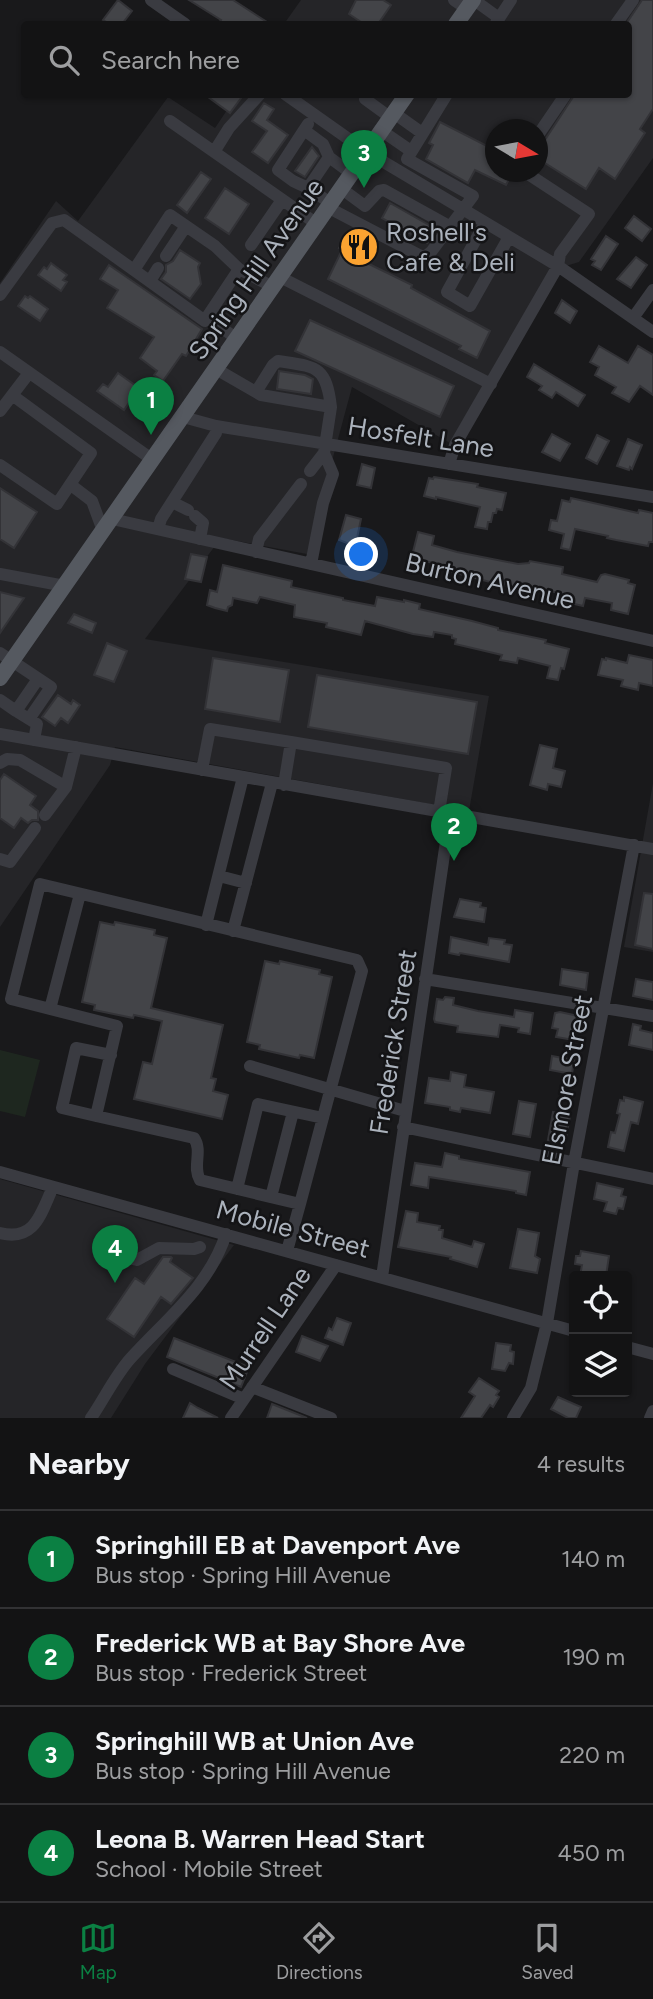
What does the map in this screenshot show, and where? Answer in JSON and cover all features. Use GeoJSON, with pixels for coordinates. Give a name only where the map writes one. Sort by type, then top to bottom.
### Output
{"type":"FeatureCollection","features":[{"type":"Feature","properties":{"kind":"main road"},"geometry":{"type":"LineString","coordinates":[[458,21],[467,2]]}},
{"type":"Feature","properties":{"kind":"main road","name":"Spring Hill Avenue"},"geometry":{"type":"LineString","coordinates":[[0,678],[6,657],[65,586],[404,98]]}},
{"type":"Feature","properties":{"kind":"street"},"geometry":{"type":"LineString","coordinates":[[150,0],[182,21]]}},
{"type":"Feature","properties":{"kind":"street"},"geometry":{"type":"LineString","coordinates":[[467,2],[497,21],[511,0]]}},
{"type":"Feature","properties":{"kind":"street"},"geometry":{"type":"LineString","coordinates":[[618,21],[633,0]]}},
{"type":"Feature","properties":{"kind":"street"},"geometry":{"type":"LineString","coordinates":[[214,152],[229,128],[256,98]]}},
{"type":"Feature","properties":{"kind":"street"},"geometry":{"type":"LineString","coordinates":[[291,98],[367,152],[558,266],[653,332]]}},
{"type":"Feature","properties":{"kind":"street"},"geometry":{"type":"LineString","coordinates":[[366,98],[389,121],[411,151]]}},
{"type":"Feature","properties":{"kind":"street"},"geometry":{"type":"LineString","coordinates":[[314,114],[278,170],[355,222],[426,256],[473,196],[407,159],[444,98]]}},
{"type":"Feature","properties":{"kind":"street"},"geometry":{"type":"LineString","coordinates":[[548,119],[563,98]]}},
{"type":"Feature","properties":{"kind":"street"},"geometry":{"type":"LineString","coordinates":[[170,121],[317,224]]}},
{"type":"Feature","properties":{"kind":"street"},"geometry":{"type":"LineString","coordinates":[[389,121],[422,133]]}},
{"type":"Feature","properties":{"kind":"street"},"geometry":{"type":"LineString","coordinates":[[304,130],[323,144],[329,157],[352,173]]}},
{"type":"Feature","properties":{"kind":"street"},"geometry":{"type":"LineString","coordinates":[[308,188],[329,157]]}},
{"type":"Feature","properties":{"kind":"street"},"geometry":{"type":"LineString","coordinates":[[389,192],[402,173]]}},
{"type":"Feature","properties":{"kind":"street"},"geometry":{"type":"LineString","coordinates":[[449,464],[455,445],[558,266],[560,254],[589,214],[540,182]]}},
{"type":"Feature","properties":{"kind":"street"},"geometry":{"type":"LineString","coordinates":[[342,189],[365,206]]}},
{"type":"Feature","properties":{"kind":"street"},"geometry":{"type":"LineString","coordinates":[[355,222],[379,191],[389,192],[449,226]]}},
{"type":"Feature","properties":{"kind":"street"},"geometry":{"type":"LineString","coordinates":[[251,245],[282,200]]}},
{"type":"Feature","properties":{"kind":"street"},"geometry":{"type":"LineString","coordinates":[[134,270],[170,215],[215,246],[239,270],[277,282],[491,384]]}},
{"type":"Feature","properties":{"kind":"street"},"geometry":{"type":"LineString","coordinates":[[0,295],[52,223],[64,220],[205,321],[239,270]]}},
{"type":"Feature","properties":{"kind":"street"},"geometry":{"type":"LineString","coordinates":[[485,223],[447,292],[470,306],[509,237]]}},
{"type":"Feature","properties":{"kind":"street"},"geometry":{"type":"LineString","coordinates":[[166,256],[186,226]]}},
{"type":"Feature","properties":{"kind":"street"},"geometry":{"type":"LineString","coordinates":[[150,281],[159,268]]}},
{"type":"Feature","properties":{"kind":"street"},"geometry":{"type":"LineString","coordinates":[[633,318],[653,290]]}},
{"type":"Feature","properties":{"kind":"street"},"geometry":{"type":"LineString","coordinates":[[207,317],[237,339]]}},
{"type":"Feature","properties":{"kind":"street"},"geometry":{"type":"LineString","coordinates":[[0,352],[153,460]]}},
{"type":"Feature","properties":{"kind":"street"},"geometry":{"type":"LineString","coordinates":[[256,392],[278,361],[312,367],[320,370],[325,377],[331,408],[325,449],[310,471]]}},
{"type":"Feature","properties":{"kind":"street"},"geometry":{"type":"LineString","coordinates":[[216,369],[261,395],[331,408]]}},
{"type":"Feature","properties":{"kind":"street"},"geometry":{"type":"LineString","coordinates":[[0,411],[29,373]]}},
{"type":"Feature","properties":{"kind":"street"},"geometry":{"type":"LineString","coordinates":[[0,465],[57,504],[92,453],[12,395]]}},
{"type":"Feature","properties":{"kind":"street","name":"Hosfelt Lane"},"geometry":{"type":"LineString","coordinates":[[183,417],[325,449],[449,464],[653,497]]}},
{"type":"Feature","properties":{"kind":"street"},"geometry":{"type":"LineString","coordinates":[[158,529],[161,519],[216,433],[216,426]]}},
{"type":"Feature","properties":{"kind":"street"},"geometry":{"type":"LineString","coordinates":[[311,564],[323,503],[333,474],[325,449]]}},
{"type":"Feature","properties":{"kind":"street"},"geometry":{"type":"LineString","coordinates":[[256,552],[259,539],[301,484]]}},
{"type":"Feature","properties":{"kind":"street"},"geometry":{"type":"LineString","coordinates":[[71,485],[92,501],[108,525]]}},
{"type":"Feature","properties":{"kind":"street"},"geometry":{"type":"LineString","coordinates":[[172,502],[192,513],[203,523],[200,539]]}},
{"type":"Feature","properties":{"kind":"street","name":"Burton Avenue"},"geometry":{"type":"LineString","coordinates":[[108,525],[158,529],[653,640]]}},
{"type":"Feature","properties":{"kind":"street"},"geometry":{"type":"LineString","coordinates":[[0,574],[65,586]]}},
{"type":"Feature","properties":{"kind":"street"},"geometry":{"type":"LineString","coordinates":[[6,657],[38,679],[15,737]]}},
{"type":"Feature","properties":{"kind":"street"},"geometry":{"type":"LineString","coordinates":[[0,700],[37,724],[34,740]]}},
{"type":"Feature","properties":{"kind":"street"},"geometry":{"type":"LineString","coordinates":[[202,770],[210,729],[291,742],[233,931]]}},
{"type":"Feature","properties":{"kind":"street"},"geometry":{"type":"LineString","coordinates":[[0,734],[653,849]]}},
{"type":"Feature","properties":{"kind":"street","name":"Frederick Street"},"geometry":{"type":"LineString","coordinates":[[291,742],[446,768],[444,813],[425,979],[382,1277]]}},
{"type":"Feature","properties":{"kind":"street"},"geometry":{"type":"LineString","coordinates":[[46,815],[66,787],[76,747]]}},
{"type":"Feature","properties":{"kind":"street"},"geometry":{"type":"LineString","coordinates":[[0,764],[6,759],[20,760],[66,787]]}},
{"type":"Feature","properties":{"kind":"street"},"geometry":{"type":"LineString","coordinates":[[206,925],[243,778]]}},
{"type":"Feature","properties":{"kind":"street"},"geometry":{"type":"LineString","coordinates":[[0,859],[10,862],[35,828]]}},
{"type":"Feature","properties":{"kind":"street","name":"Elsmore Street"},"geometry":{"type":"LineString","coordinates":[[513,1418],[531,1388],[547,1323],[634,845]]}},
{"type":"Feature","properties":{"kind":"street"},"geometry":{"type":"LineString","coordinates":[[219,876],[246,883]]}},
{"type":"Feature","properties":{"kind":"street"},"geometry":{"type":"LineString","coordinates":[[96,1116],[117,1026],[11,999],[40,884],[357,960],[362,971],[287,1251]]}},
{"type":"Feature","properties":{"kind":"street"},"geometry":{"type":"LineString","coordinates":[[50,1009],[80,894]]}},
{"type":"Feature","properties":{"kind":"street"},"geometry":{"type":"LineString","coordinates":[[425,979],[653,1016]]}},
{"type":"Feature","properties":{"kind":"street"},"geometry":{"type":"LineString","coordinates":[[111,1055],[76,1048],[62,1108],[194,1138],[198,1144],[196,1173],[200,1180],[300,1204]]}},
{"type":"Feature","properties":{"kind":"street"},"geometry":{"type":"LineString","coordinates":[[250,1066],[405,1111]]}},
{"type":"Feature","properties":{"kind":"street"},"geometry":{"type":"LineString","coordinates":[[236,1189],[258,1104],[323,1118]]}},
{"type":"Feature","properties":{"kind":"street"},"geometry":{"type":"LineString","coordinates":[[271,1197],[293,1112]]}},
{"type":"Feature","properties":{"kind":"street"},"geometry":{"type":"LineString","coordinates":[[403,1126],[653,1179]]}},
{"type":"Feature","properties":{"kind":"street","name":"Mobile Street"},"geometry":{"type":"LineString","coordinates":[[0,1172],[569,1330]]}},
{"type":"Feature","properties":{"kind":"street"},"geometry":{"type":"LineString","coordinates":[[0,1233],[21,1235],[32,1228],[53,1187]]}},
{"type":"Feature","properties":{"kind":"street"},"geometry":{"type":"LineString","coordinates":[[205,1228],[201,1254],[215,1262]]}},
{"type":"Feature","properties":{"kind":"street"},"geometry":{"type":"LineString","coordinates":[[91,1418],[129,1360],[189,1298],[215,1262],[226,1234]]}},
{"type":"Feature","properties":{"kind":"street"},"geometry":{"type":"LineString","coordinates":[[129,1258],[137,1260],[159,1248],[194,1250],[200,1247]]}},
{"type":"Feature","properties":{"kind":"street","name":"Murrell Lane"},"geometry":{"type":"LineString","coordinates":[[231,1418],[336,1265]]}},
{"type":"Feature","properties":{"kind":"street"},"geometry":{"type":"LineString","coordinates":[[632,1348],[653,1354]]}},
{"type":"Feature","properties":{"kind":"street"},"geometry":{"type":"LineString","coordinates":[[173,1370],[244,1399]]}},
{"type":"Feature","properties":{"kind":"street"},"geometry":{"type":"LineString","coordinates":[[252,1387],[331,1418]]}},
{"type":"Feature","properties":{"kind":"street"},"geometry":{"type":"LineString","coordinates":[[650,1418],[653,1411]]}},
{"type":"Feature","properties":{"kind":"shaded area"},"geometry":{"type":"Polygon","coordinates":[[[301,0],[653,0],[653,158],[579,262],[549,271],[450,443],[352,387],[307,554],[221,538],[145,639],[489,696],[469,811],[115,747],[110,765],[0,927],[0,283],[56,201],[78,221],[170,98],[215,128],[235,98],[632,98],[632,21],[286,21],[301,0]]]}},
{"type":"Feature","properties":{"kind":"shaded area"},"geometry":{"type":"Polygon","coordinates":[[[653,783],[653,952],[624,947],[653,783]]]}},
{"type":"Feature","properties":{"kind":"shaded area"},"geometry":{"type":"Polygon","coordinates":[[[0,1050],[40,1060],[25,1117],[0,1111],[0,1050]]]}},
{"type":"Feature","properties":{"kind":"shaded area"},"geometry":{"type":"Polygon","coordinates":[[[0,1179],[234,1245],[145,1364],[111,1418],[0,1418],[0,1179]]]}},
{"type":"Feature","properties":{"kind":"building"},"geometry":{"type":"Polygon","coordinates":[[[118,0],[132,11],[124,21],[103,20],[118,0]]]}},
{"type":"Feature","properties":{"kind":"building"},"geometry":{"type":"Polygon","coordinates":[[[189,0],[233,0],[265,21],[220,21],[189,0]]]}},
{"type":"Feature","properties":{"kind":"building"},"geometry":{"type":"Polygon","coordinates":[[[356,0],[383,0],[391,5],[380,21],[360,21],[349,14],[356,0]]]}},
{"type":"Feature","properties":{"kind":"building"},"geometry":{"type":"Polygon","coordinates":[[[642,0],[653,0],[653,109],[640,129],[645,133],[615,179],[599,168],[586,189],[548,165],[548,135],[572,98],[632,98],[632,21],[628,21],[642,0]]]}},
{"type":"Feature","properties":{"kind":"building"},"geometry":{"type":"Polygon","coordinates":[[[209,98],[241,98],[230,113],[209,98]]]}},
{"type":"Feature","properties":{"kind":"building"},"geometry":{"type":"Polygon","coordinates":[[[264,103],[274,109],[267,120],[288,135],[268,163],[252,152],[267,131],[252,121],[264,103]]]}},
{"type":"Feature","properties":{"kind":"building"},"geometry":{"type":"Polygon","coordinates":[[[440,122],[485,145],[485,175],[475,170],[468,183],[426,159],[433,145],[429,143],[440,122]]]}},
{"type":"Feature","properties":{"kind":"building"},"geometry":{"type":"Polygon","coordinates":[[[312,147],[319,156],[305,177],[295,171],[312,147]]]}},
{"type":"Feature","properties":{"kind":"building"},"geometry":{"type":"Polygon","coordinates":[[[201,172],[211,179],[187,213],[177,205],[201,172]]]}},
{"type":"Feature","properties":{"kind":"building"},"geometry":{"type":"Polygon","coordinates":[[[225,188],[249,204],[229,234],[205,218],[225,188]]]}},
{"type":"Feature","properties":{"kind":"building"},"geometry":{"type":"Polygon","coordinates":[[[390,203],[436,229],[427,243],[382,218],[390,203]]]}},
{"type":"Feature","properties":{"kind":"building"},"geometry":{"type":"Polygon","coordinates":[[[634,216],[651,229],[642,241],[625,228],[634,216]]]}},
{"type":"Feature","properties":{"kind":"building"},"geometry":{"type":"Polygon","coordinates":[[[351,230],[378,246],[367,263],[412,285],[411,288],[490,331],[477,358],[459,349],[461,346],[328,279],[342,250],[339,248],[351,230]]]}},
{"type":"Feature","properties":{"kind":"building"},"geometry":{"type":"Polygon","coordinates":[[[606,236],[618,244],[601,270],[592,265],[595,261],[591,259],[606,236]]]}},
{"type":"Feature","properties":{"kind":"building"},"geometry":{"type":"Polygon","coordinates":[[[180,250],[200,263],[198,267],[201,284],[190,299],[161,279],[166,272],[166,265],[173,261],[180,250]]]}},
{"type":"Feature","properties":{"kind":"building"},"geometry":{"type":"Polygon","coordinates":[[[636,257],[647,265],[631,288],[617,279],[636,257]]]}},
{"type":"Feature","properties":{"kind":"building"},"geometry":{"type":"Polygon","coordinates":[[[51,263],[67,275],[63,280],[67,282],[61,291],[38,275],[51,263]]]}},
{"type":"Feature","properties":{"kind":"building"},"geometry":{"type":"Polygon","coordinates":[[[109,265],[202,329],[186,356],[182,354],[163,381],[154,375],[157,371],[140,358],[154,337],[107,308],[118,290],[100,279],[109,265]]]}},
{"type":"Feature","properties":{"kind":"building"},"geometry":{"type":"Polygon","coordinates":[[[25,296],[30,296],[48,309],[40,321],[18,306],[25,296]]]}},
{"type":"Feature","properties":{"kind":"building"},"geometry":{"type":"Polygon","coordinates":[[[562,300],[577,311],[570,323],[555,313],[562,300]]]}},
{"type":"Feature","properties":{"kind":"building"},"geometry":{"type":"Polygon","coordinates":[[[310,320],[454,386],[440,417],[295,351],[310,320]]]}},
{"type":"Feature","properties":{"kind":"building"},"geometry":{"type":"Polygon","coordinates":[[[599,346],[628,363],[638,346],[653,355],[653,395],[640,386],[629,402],[612,393],[616,387],[595,375],[599,367],[590,362],[599,346]]]}},
{"type":"Feature","properties":{"kind":"building"},"geometry":{"type":"Polygon","coordinates":[[[534,364],[585,395],[578,406],[556,392],[552,398],[539,390],[542,386],[527,377],[534,364]]]}},
{"type":"Feature","properties":{"kind":"building"},"geometry":{"type":"Polygon","coordinates":[[[279,371],[313,379],[311,394],[277,389],[279,371]]]}},
{"type":"Feature","properties":{"kind":"building"},"geometry":{"type":"Polygon","coordinates":[[[118,373],[139,388],[124,410],[97,391],[103,384],[108,387],[118,373]]]}},
{"type":"Feature","properties":{"kind":"building"},"geometry":{"type":"Polygon","coordinates":[[[552,434],[570,444],[560,461],[542,452],[552,434]]]}},
{"type":"Feature","properties":{"kind":"building"},"geometry":{"type":"Polygon","coordinates":[[[597,435],[609,441],[597,464],[586,458],[597,435]]]}},
{"type":"Feature","properties":{"kind":"building"},"geometry":{"type":"Polygon","coordinates":[[[628,439],[642,445],[632,469],[630,467],[629,470],[617,466],[628,439]]]}},
{"type":"Feature","properties":{"kind":"building"},"geometry":{"type":"Polygon","coordinates":[[[362,464],[375,468],[371,488],[357,485],[362,464]]]}},
{"type":"Feature","properties":{"kind":"building"},"geometry":{"type":"Polygon","coordinates":[[[429,478],[478,484],[477,487],[506,493],[502,510],[497,509],[496,513],[493,513],[487,529],[475,527],[480,507],[424,496],[429,478]]]}},
{"type":"Feature","properties":{"kind":"building"},"geometry":{"type":"Polygon","coordinates":[[[0,488],[37,512],[14,548],[0,539],[0,488]]]}},
{"type":"Feature","properties":{"kind":"building"},"geometry":{"type":"Polygon","coordinates":[[[571,498],[638,513],[639,510],[653,513],[653,542],[649,542],[648,546],[575,529],[570,550],[561,548],[564,534],[549,530],[551,520],[557,521],[562,500],[570,502],[571,498]]]}},
{"type":"Feature","properties":{"kind":"building"},"geometry":{"type":"Polygon","coordinates":[[[346,515],[361,519],[356,543],[352,545],[339,540],[346,515]]]}},
{"type":"Feature","properties":{"kind":"building"},"geometry":{"type":"Polygon","coordinates":[[[418,532],[434,536],[432,545],[457,552],[518,564],[530,561],[563,567],[562,574],[597,582],[601,575],[605,574],[629,580],[628,583],[635,585],[628,614],[611,610],[612,603],[585,598],[583,606],[566,602],[567,595],[534,587],[532,593],[437,568],[437,564],[412,556],[418,532]]]}},
{"type":"Feature","properties":{"kind":"building"},"geometry":{"type":"Polygon","coordinates":[[[191,554],[207,557],[201,582],[185,579],[191,554]]]}},
{"type":"Feature","properties":{"kind":"building"},"geometry":{"type":"Polygon","coordinates":[[[223,565],[292,581],[291,587],[343,600],[375,606],[377,597],[404,600],[420,604],[419,609],[546,640],[545,643],[569,649],[564,669],[561,668],[558,680],[547,678],[550,666],[518,658],[517,663],[500,660],[502,655],[455,644],[456,639],[452,638],[452,635],[434,632],[433,637],[413,634],[365,621],[361,635],[326,627],[327,623],[294,617],[295,605],[260,597],[257,603],[233,598],[227,611],[215,608],[207,605],[210,590],[217,592],[223,565]]]}},
{"type":"Feature","properties":{"kind":"building"},"geometry":{"type":"Polygon","coordinates":[[[0,592],[24,598],[0,633],[0,592]]]}},
{"type":"Feature","properties":{"kind":"building"},"geometry":{"type":"Polygon","coordinates":[[[74,614],[96,623],[92,633],[68,623],[74,614]]]}},
{"type":"Feature","properties":{"kind":"building"},"geometry":{"type":"Polygon","coordinates":[[[107,643],[127,651],[114,682],[94,675],[107,643]]]}},
{"type":"Feature","properties":{"kind":"building"},"geometry":{"type":"Polygon","coordinates":[[[629,655],[653,660],[653,686],[639,683],[638,690],[621,686],[623,680],[598,675],[602,659],[627,663],[629,655]]]}},
{"type":"Feature","properties":{"kind":"building"},"geometry":{"type":"Polygon","coordinates":[[[213,658],[289,670],[280,722],[205,709],[213,658]]]}},
{"type":"Feature","properties":{"kind":"building"},"geometry":{"type":"Polygon","coordinates":[[[317,675],[477,702],[468,754],[308,727],[317,675]]]}},
{"type":"Feature","properties":{"kind":"building"},"geometry":{"type":"Polygon","coordinates":[[[58,695],[71,704],[73,700],[80,705],[68,723],[61,718],[55,726],[42,717],[58,695]]]}},
{"type":"Feature","properties":{"kind":"building"},"geometry":{"type":"Polygon","coordinates":[[[540,745],[557,749],[553,768],[565,771],[561,787],[548,784],[547,790],[530,785],[540,745]]]}},
{"type":"Feature","properties":{"kind":"building"},"geometry":{"type":"Polygon","coordinates":[[[4,774],[36,796],[30,805],[38,811],[38,820],[28,823],[21,818],[14,828],[0,818],[0,780],[4,774]]]}},
{"type":"Feature","properties":{"kind":"building"},"geometry":{"type":"Polygon","coordinates":[[[644,893],[653,894],[653,949],[635,945],[644,893]]]}},
{"type":"Feature","properties":{"kind":"building"},"geometry":{"type":"Polygon","coordinates":[[[460,899],[481,903],[480,907],[486,908],[484,922],[454,917],[460,899]]]}},
{"type":"Feature","properties":{"kind":"building"},"geometry":{"type":"Polygon","coordinates":[[[100,922],[114,925],[115,922],[155,930],[154,935],[167,938],[151,1008],[223,1025],[211,1078],[216,1079],[213,1091],[228,1095],[222,1119],[134,1099],[143,1062],[152,1064],[162,1021],[94,1010],[95,1005],[82,1002],[100,922]]]}},
{"type":"Feature","properties":{"kind":"building"},"geometry":{"type":"Polygon","coordinates":[[[451,937],[488,945],[489,938],[505,940],[504,944],[512,945],[509,962],[449,953],[451,937]]]}},
{"type":"Feature","properties":{"kind":"building"},"geometry":{"type":"Polygon","coordinates":[[[265,961],[279,964],[280,961],[320,970],[319,974],[332,977],[314,1058],[300,1055],[299,1058],[259,1049],[260,1045],[247,1042],[265,961]]]}},
{"type":"Feature","properties":{"kind":"building"},"geometry":{"type":"Polygon","coordinates":[[[562,969],[588,973],[586,990],[560,985],[562,969]]]}},
{"type":"Feature","properties":{"kind":"building"},"geometry":{"type":"Polygon","coordinates":[[[636,979],[653,982],[653,1000],[633,996],[636,979]]]}},
{"type":"Feature","properties":{"kind":"building"},"geometry":{"type":"Polygon","coordinates":[[[445,997],[454,998],[453,1005],[478,1011],[514,1017],[515,1010],[533,1013],[530,1034],[518,1032],[519,1028],[500,1025],[498,1037],[457,1032],[458,1026],[435,1022],[437,999],[443,1000],[445,997]]]}},
{"type":"Feature","properties":{"kind":"building"},"geometry":{"type":"Polygon","coordinates":[[[555,1013],[583,1017],[580,1032],[575,1032],[574,1040],[556,1037],[558,1029],[552,1028],[555,1013]]]}},
{"type":"Feature","properties":{"kind":"building"},"geometry":{"type":"Polygon","coordinates":[[[633,1024],[641,1026],[640,1030],[653,1033],[653,1050],[629,1045],[633,1024]]]}},
{"type":"Feature","properties":{"kind":"building"},"geometry":{"type":"Polygon","coordinates":[[[552,1056],[574,1060],[572,1074],[550,1070],[552,1056]]]}},
{"type":"Feature","properties":{"kind":"building"},"geometry":{"type":"Polygon","coordinates":[[[451,1072],[466,1075],[464,1087],[494,1092],[490,1113],[461,1108],[460,1112],[450,1110],[450,1107],[425,1103],[429,1078],[450,1081],[451,1072]]]}},
{"type":"Feature","properties":{"kind":"building"},"geometry":{"type":"Polygon","coordinates":[[[624,1097],[643,1102],[638,1124],[631,1122],[624,1151],[608,1147],[611,1132],[615,1133],[620,1114],[617,1113],[620,1100],[624,1101],[624,1097]]]}},
{"type":"Feature","properties":{"kind":"building"},"geometry":{"type":"Polygon","coordinates":[[[519,1101],[536,1104],[530,1137],[513,1134],[519,1101]]]}},
{"type":"Feature","properties":{"kind":"building"},"geometry":{"type":"Polygon","coordinates":[[[553,1112],[570,1116],[565,1143],[548,1140],[553,1112]]]}},
{"type":"Feature","properties":{"kind":"building"},"geometry":{"type":"Polygon","coordinates":[[[445,1153],[459,1156],[459,1159],[530,1172],[526,1195],[516,1191],[429,1177],[428,1188],[411,1185],[415,1163],[442,1167],[445,1153]]]}},
{"type":"Feature","properties":{"kind":"building"},"geometry":{"type":"Polygon","coordinates":[[[597,1183],[623,1189],[621,1196],[626,1197],[623,1209],[618,1208],[616,1214],[604,1211],[607,1202],[594,1199],[597,1183]]]}},
{"type":"Feature","properties":{"kind":"building"},"geometry":{"type":"Polygon","coordinates":[[[406,1211],[418,1213],[417,1222],[440,1226],[439,1230],[443,1230],[442,1238],[472,1247],[474,1241],[484,1244],[477,1267],[450,1259],[451,1257],[398,1247],[406,1211]]]}},
{"type":"Feature","properties":{"kind":"building"},"geometry":{"type":"Polygon","coordinates":[[[518,1229],[539,1233],[535,1256],[540,1259],[537,1273],[510,1268],[518,1229]]]}},
{"type":"Feature","properties":{"kind":"building"},"geometry":{"type":"Polygon","coordinates":[[[581,1251],[609,1256],[607,1271],[581,1271],[582,1265],[575,1264],[576,1256],[580,1256],[581,1251]]]}},
{"type":"Feature","properties":{"kind":"building"},"geometry":{"type":"Polygon","coordinates":[[[163,1257],[171,1257],[170,1262],[193,1278],[171,1304],[161,1297],[134,1337],[107,1319],[135,1278],[144,1284],[163,1257]]]}},
{"type":"Feature","properties":{"kind":"building"},"geometry":{"type":"Polygon","coordinates":[[[337,1318],[351,1323],[343,1345],[325,1338],[337,1318]]]}},
{"type":"Feature","properties":{"kind":"building"},"geometry":{"type":"Polygon","coordinates":[[[302,1336],[328,1346],[320,1361],[296,1352],[302,1336]]]}},
{"type":"Feature","properties":{"kind":"building"},"geometry":{"type":"Polygon","coordinates":[[[174,1338],[249,1367],[241,1387],[167,1357],[174,1338]]]}},
{"type":"Feature","properties":{"kind":"building"},"geometry":{"type":"Polygon","coordinates":[[[496,1343],[511,1345],[510,1351],[514,1352],[513,1364],[509,1363],[505,1371],[492,1369],[496,1343]]]}},
{"type":"Feature","properties":{"kind":"building"},"geometry":{"type":"Polygon","coordinates":[[[479,1378],[499,1391],[496,1395],[499,1397],[481,1418],[461,1418],[475,1396],[469,1392],[479,1378]]]}},
{"type":"Feature","properties":{"kind":"building"},"geometry":{"type":"Polygon","coordinates":[[[558,1397],[581,1407],[576,1418],[568,1418],[551,1409],[558,1397]]]}},
{"type":"Feature","properties":{"kind":"building"},"geometry":{"type":"Polygon","coordinates":[[[190,1403],[198,1408],[218,1418],[183,1418],[190,1403]]]}},
{"type":"Feature","properties":{"kind":"building"},"geometry":{"type":"Polygon","coordinates":[[[272,1404],[307,1418],[267,1418],[272,1404]]]}},
{"type":"Feature","properties":{"kind":"place","name":"Springhill WB at Union Ave"},"geometry":{"type":"Point","coordinates":[364,188]}},
{"type":"Feature","properties":{"kind":"place","name":"Roshell's Cafe & Deli"},"geometry":{"type":"Point","coordinates":[359,247]}},
{"type":"Feature","properties":{"kind":"place","name":"Springhill EB at Davenport Ave"},"geometry":{"type":"Point","coordinates":[151,435]}},
{"type":"Feature","properties":{"kind":"place","name":"Frederick WB at Bay Shore Ave"},"geometry":{"type":"Point","coordinates":[454,861]}},
{"type":"Feature","properties":{"kind":"place","name":"Leona B. Warren Head Start"},"geometry":{"type":"Point","coordinates":[115,1283]}}]}
